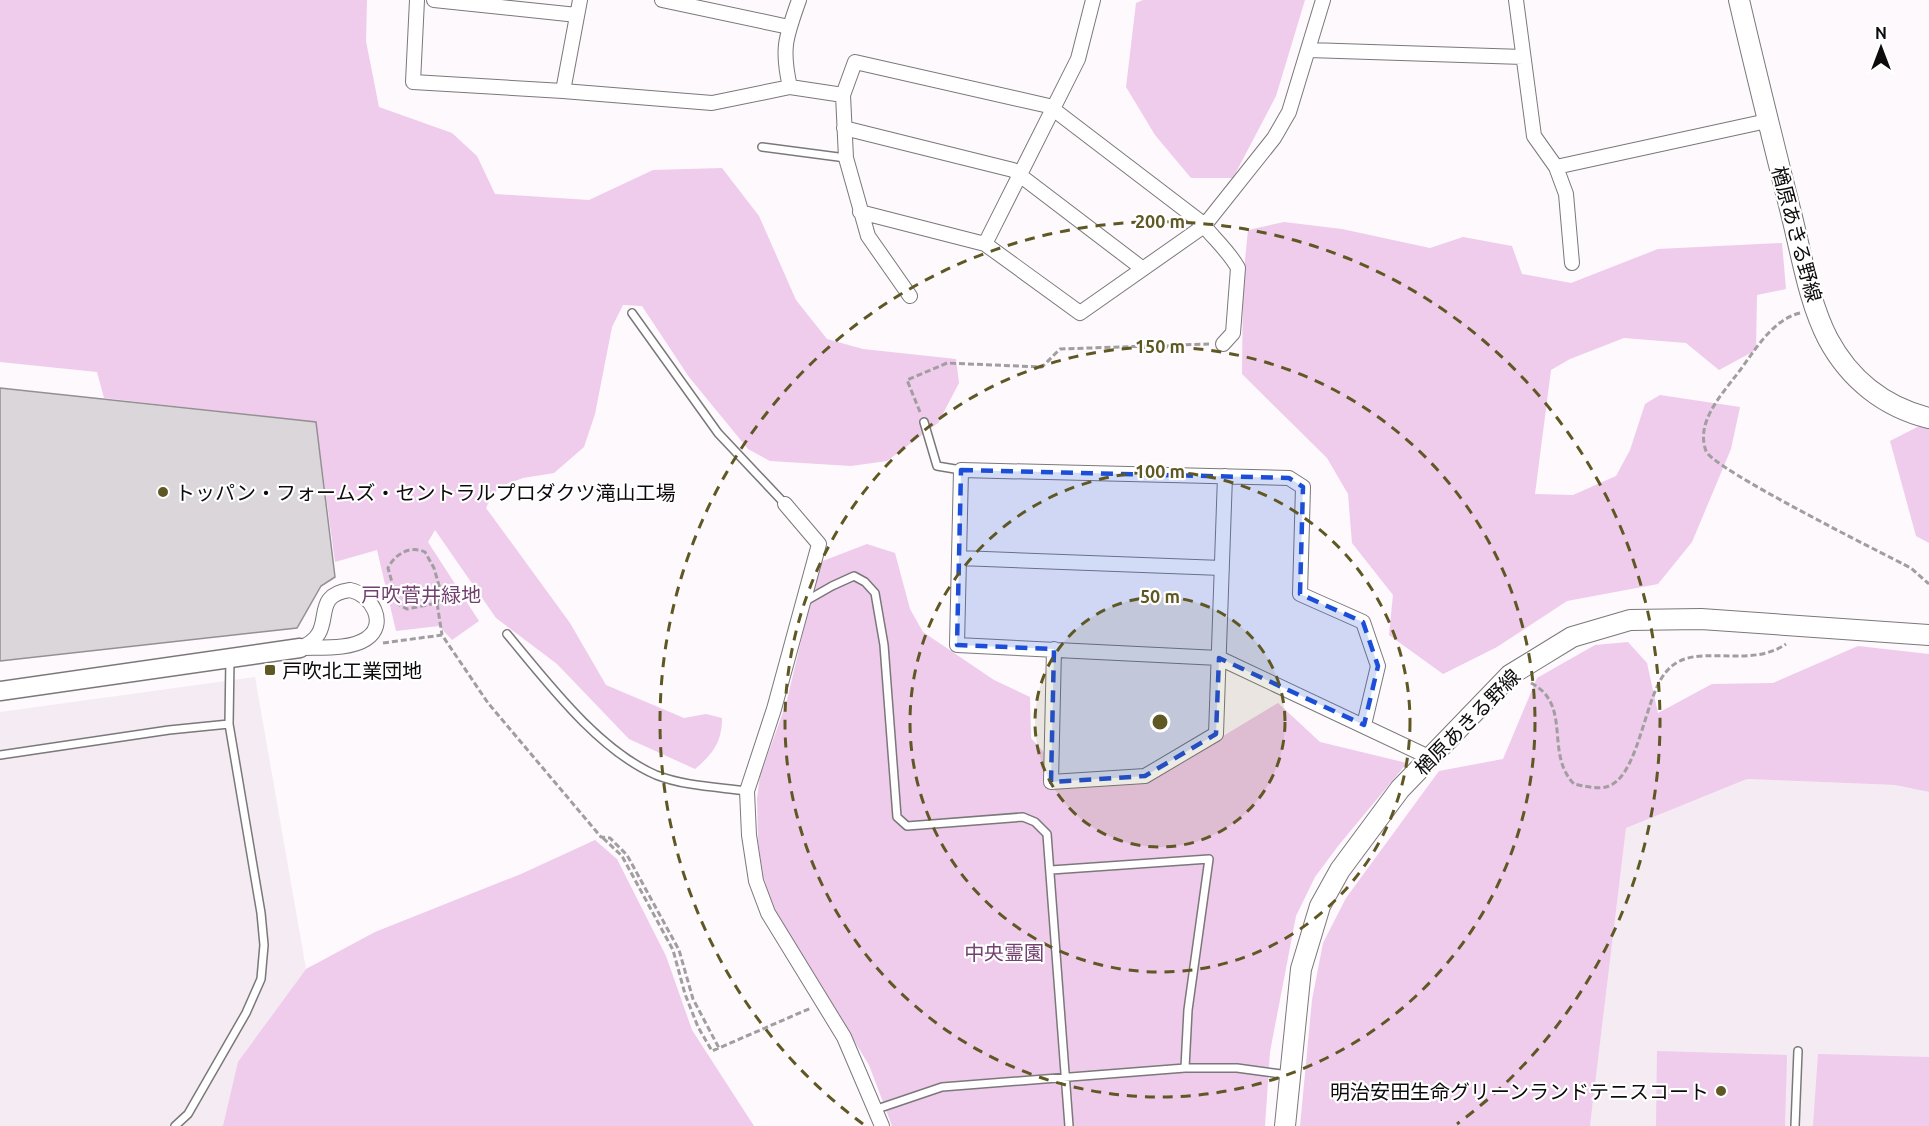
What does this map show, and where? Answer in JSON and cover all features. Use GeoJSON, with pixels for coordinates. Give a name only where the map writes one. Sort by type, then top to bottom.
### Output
{"type":"FeatureCollection","features":[{"type":"Feature","properties":{"kind":"main road","name":"楢原あきる野線"},"geometry":{"type":"LineString","coordinates":[[1739,0],[1767,121],[1816,309],[1828,339],[1843,361],[1872,393],[1892,405],[1929,418]]}},
{"type":"Feature","properties":{"kind":"main road","name":"楢原あきる野線"},"geometry":{"type":"LineString","coordinates":[[1285,1126],[1301,969],[1320,906],[1340,870],[1400,789],[1510,675],[1572,637],[1630,620],[1689,618],[1929,635]]}},
{"type":"Feature","properties":{"kind":"street"},"geometry":{"type":"LineString","coordinates":[[417,0],[413,81],[712,103],[790,87],[843,95]]}},
{"type":"Feature","properties":{"kind":"street"},"geometry":{"type":"LineString","coordinates":[[435,0],[577,15]]}},
{"type":"Feature","properties":{"kind":"street"},"geometry":{"type":"LineString","coordinates":[[563,92],[580,0]]}},
{"type":"Feature","properties":{"kind":"street"},"geometry":{"type":"LineString","coordinates":[[662,0],[789,27]]}},
{"type":"Feature","properties":{"kind":"street"},"geometry":{"type":"LineString","coordinates":[[790,87],[783,58],[789,27],[799,0]]}},
{"type":"Feature","properties":{"kind":"street"},"geometry":{"type":"LineString","coordinates":[[985,244],[1078,59],[1093,0]]}},
{"type":"Feature","properties":{"kind":"street"},"geometry":{"type":"LineString","coordinates":[[860,212],[985,244],[1080,314],[1204,226],[1274,138],[1289,112],[1323,0]]}},
{"type":"Feature","properties":{"kind":"street"},"geometry":{"type":"LineString","coordinates":[[1516,0],[1534,136],[1556,167],[1566,194],[1572,263]]}},
{"type":"Feature","properties":{"kind":"street"},"geometry":{"type":"LineString","coordinates":[[1309,51],[1523,57]]}},
{"type":"Feature","properties":{"kind":"street"},"geometry":{"type":"LineString","coordinates":[[910,296],[868,236],[846,158],[843,95],[855,62],[1048,106],[1204,226],[1233,259],[1238,268],[1233,333],[1223,344]]}},
{"type":"Feature","properties":{"kind":"street"},"geometry":{"type":"LineString","coordinates":[[1556,167],[1767,121]]}},
{"type":"Feature","properties":{"kind":"street"},"geometry":{"type":"LineString","coordinates":[[844,128],[1013,170],[1143,269]]}},
{"type":"Feature","properties":{"kind":"street"},"geometry":{"type":"LineString","coordinates":[[1364,725],[1378,666],[1363,622],[1300,594],[1303,487],[1289,477],[961,470],[957,645],[1219,658],[1431,758]]}},
{"type":"Feature","properties":{"kind":"street"},"geometry":{"type":"LineString","coordinates":[[1054,649],[1052,782],[1145,776],[1216,734],[1225,476]]}},
{"type":"Feature","properties":{"kind":"street"},"geometry":{"type":"LineString","coordinates":[[785,504],[818,541],[804,602],[747,791],[749,835],[756,881],[768,913],[844,1037],[882,1126]]}},
{"type":"Feature","properties":{"kind":"street"},"geometry":{"type":"LineString","coordinates":[[959,558],[1222,568]]}},
{"type":"Feature","properties":{"kind":"street"},"geometry":{"type":"LineString","coordinates":[[0,692],[300,648],[347,645],[366,639],[376,621],[371,601],[366,596],[350,590],[333,595],[326,602],[321,634],[316,640],[300,648]]}},
{"type":"Feature","properties":{"kind":"lane"},"geometry":{"type":"LineString","coordinates":[[762,147],[846,158]]}},
{"type":"Feature","properties":{"kind":"lane"},"geometry":{"type":"LineString","coordinates":[[632,313],[718,433],[785,504]]}},
{"type":"Feature","properties":{"kind":"lane"},"geometry":{"type":"LineString","coordinates":[[924,422],[937,466],[961,470]]}},
{"type":"Feature","properties":{"kind":"lane"},"geometry":{"type":"LineString","coordinates":[[804,602],[854,576],[866,582],[875,593],[884,645],[897,817],[907,826],[1028,818],[1047,834],[1069,1126]]}},
{"type":"Feature","properties":{"kind":"lane"},"geometry":{"type":"LineString","coordinates":[[507,634],[542,676],[602,739],[630,760],[657,775],[687,783],[747,791]]}},
{"type":"Feature","properties":{"kind":"lane"},"geometry":{"type":"LineString","coordinates":[[176,1126],[194,1105],[246,1013],[261,979],[264,945],[261,913],[229,724],[230,658]]}},
{"type":"Feature","properties":{"kind":"lane"},"geometry":{"type":"LineString","coordinates":[[0,755],[169,730],[229,724]]}},
{"type":"Feature","properties":{"kind":"lane"},"geometry":{"type":"LineString","coordinates":[[1051,870],[1209,859],[1188,1010],[1185,1068]]}},
{"type":"Feature","properties":{"kind":"lane"},"geometry":{"type":"LineString","coordinates":[[1795,1126],[1798,1051]]}},
{"type":"Feature","properties":{"kind":"lane"},"geometry":{"type":"LineString","coordinates":[[876,1108],[942,1087],[1185,1068],[1237,1068],[1289,1075]]}},
{"type":"Feature","properties":{"kind":"path"},"geometry":{"type":"LineString","coordinates":[[1816,309],[1781,321],[1719,396],[1707,418],[1703,436],[1707,454],[1719,466],[1748,483],[1900,562],[1929,584]]}},
{"type":"Feature","properties":{"kind":"path"},"geometry":{"type":"LineString","coordinates":[[924,422],[907,380],[947,363],[1042,367],[1060,350],[1223,344]]}},
{"type":"Feature","properties":{"kind":"path"},"geometry":{"type":"LineString","coordinates":[[437,603],[407,609],[398,604],[388,568],[393,558],[409,550],[425,552],[442,589],[442,596],[437,603],[442,635],[488,703],[602,837],[622,856],[673,950],[698,1027],[712,1051],[720,1050],[824,1002]]}},
{"type":"Feature","properties":{"kind":"path"},"geometry":{"type":"LineString","coordinates":[[1923,578],[1929,577]]}},
{"type":"Feature","properties":{"kind":"path"},"geometry":{"type":"LineString","coordinates":[[1510,675],[1536,686],[1553,705],[1563,774],[1574,784],[1606,787],[1619,780],[1628,766],[1658,684],[1675,662],[1689,656],[1754,657],[1770,654],[1789,642],[1804,626]]}},
{"type":"Feature","properties":{"kind":"path"},"geometry":{"type":"LineString","coordinates":[[384,644],[442,635]]}},
{"type":"Feature","properties":{"kind":"path"},"geometry":{"type":"LineString","coordinates":[[602,837],[610,838],[627,855],[679,950],[693,999],[720,1050]]}},
{"type":"Feature","properties":{"kind":"highlighted area"},"geometry":{"type":"Polygon","coordinates":[[[961,470],[1289,478],[1303,487],[1300,594],[1363,622],[1378,666],[1364,725],[1219,658],[1216,734],[1145,776],[1051,782],[1054,649],[957,645],[961,470]]]}},
{"type":"Feature","properties":{"kind":"shaded area"},"geometry":{"type":"Polygon","coordinates":[[[255,677],[306,969],[239,1062],[227,1126],[0,1126],[0,712],[255,677]]]}},
{"type":"Feature","properties":{"kind":"shaded area"},"geometry":{"type":"Polygon","coordinates":[[[1747,779],[1895,785],[1929,792],[1929,1126],[1590,1126],[1626,828],[1747,779]]]}},
{"type":"Feature","properties":{"kind":"green space","name":"戸吹菅井緑地"},"geometry":{"type":"Polygon","coordinates":[[[0,0],[367,0],[366,41],[379,107],[452,133],[477,156],[495,194],[589,200],[653,170],[722,168],[759,216],[796,300],[827,339],[863,349],[956,359],[959,383],[938,423],[887,461],[851,466],[770,461],[748,449],[689,377],[642,306],[623,305],[612,327],[595,414],[584,447],[554,473],[523,478],[501,486],[492,495],[486,508],[570,623],[606,685],[684,718],[706,714],[722,718],[722,726],[715,747],[695,769],[629,739],[557,664],[496,618],[435,530],[428,542],[479,621],[452,640],[439,626],[396,631],[377,550],[335,562],[316,422],[104,398],[97,372],[0,362],[0,0]]]}},
{"type":"Feature","properties":{"kind":"green space"},"geometry":{"type":"Polygon","coordinates":[[[1143,0],[1305,0],[1276,96],[1233,178],[1191,178],[1155,135],[1126,87],[1136,3],[1143,0]]]}},
{"type":"Feature","properties":{"kind":"green space"},"geometry":{"type":"Polygon","coordinates":[[[1284,222],[1342,229],[1430,248],[1463,237],[1512,246],[1522,274],[1571,283],[1658,249],[1782,243],[1786,289],[1757,295],[1756,350],[1719,370],[1686,343],[1624,338],[1570,359],[1551,370],[1535,494],[1573,495],[1616,476],[1630,450],[1645,404],[1660,395],[1740,407],[1731,449],[1692,542],[1658,584],[1567,601],[1497,647],[1443,674],[1389,635],[1393,595],[1352,543],[1348,494],[1327,458],[1242,374],[1243,280],[1248,230],[1284,222]]]}},
{"type":"Feature","properties":{"kind":"green space"},"geometry":{"type":"Polygon","coordinates":[[[1929,421],[1929,543],[1916,536],[1890,441],[1929,421]]]}},
{"type":"Feature","properties":{"kind":"green space","name":"中央霊園"},"geometry":{"type":"Polygon","coordinates":[[[867,544],[895,553],[910,609],[923,632],[994,680],[1030,697],[1031,738],[1049,758],[1047,784],[1147,782],[1278,703],[1320,742],[1407,763],[1315,877],[1296,916],[1270,1052],[1265,1126],[892,1126],[869,1065],[775,912],[763,876],[758,841],[757,798],[760,776],[786,704],[820,562],[867,544]]]}},
{"type":"Feature","properties":{"kind":"green space"},"geometry":{"type":"Polygon","coordinates":[[[1628,642],[1647,663],[1658,713],[1712,684],[1773,683],[1858,646],[1929,654],[1929,792],[1895,785],[1747,779],[1626,828],[1590,1126],[1300,1126],[1312,1000],[1323,943],[1346,898],[1439,771],[1503,759],[1537,678],[1595,645],[1628,642]]]}},
{"type":"Feature","properties":{"kind":"green space"},"geometry":{"type":"Polygon","coordinates":[[[595,840],[617,859],[666,956],[692,1030],[754,1126],[223,1126],[238,1062],[306,969],[375,932],[521,874],[595,840]]]}},
{"type":"Feature","properties":{"kind":"green space","name":"明治安田生命グリーンランドテニスコート"},"geometry":{"type":"Polygon","coordinates":[[[1657,1051],[1787,1055],[1785,1126],[1656,1126],[1657,1051]]]}},
{"type":"Feature","properties":{"kind":"green space"},"geometry":{"type":"Polygon","coordinates":[[[1818,1054],[1929,1057],[1929,1126],[1813,1126],[1818,1054]]]}},
{"type":"Feature","properties":{"kind":"building","name":"トッパン・フォームズ・セントラルプロダクツ滝山工場"},"geometry":{"type":"Polygon","coordinates":[[[0,388],[316,422],[335,577],[321,586],[297,628],[0,661],[0,388]]]}},
{"type":"Feature","properties":{"kind":"place","name":"トッパン・フォームズ・セントラルプロダクツ滝山工場"},"geometry":{"type":"Point","coordinates":[163,492]}},
{"type":"Feature","properties":{"kind":"place","name":"戸吹北工業団地"},"geometry":{"type":"Point","coordinates":[270,670]}},
{"type":"Feature","properties":{"kind":"place","name":"明治安田生命グリーンランドテニスコート"},"geometry":{"type":"Point","coordinates":[1721,1091]}}]}
